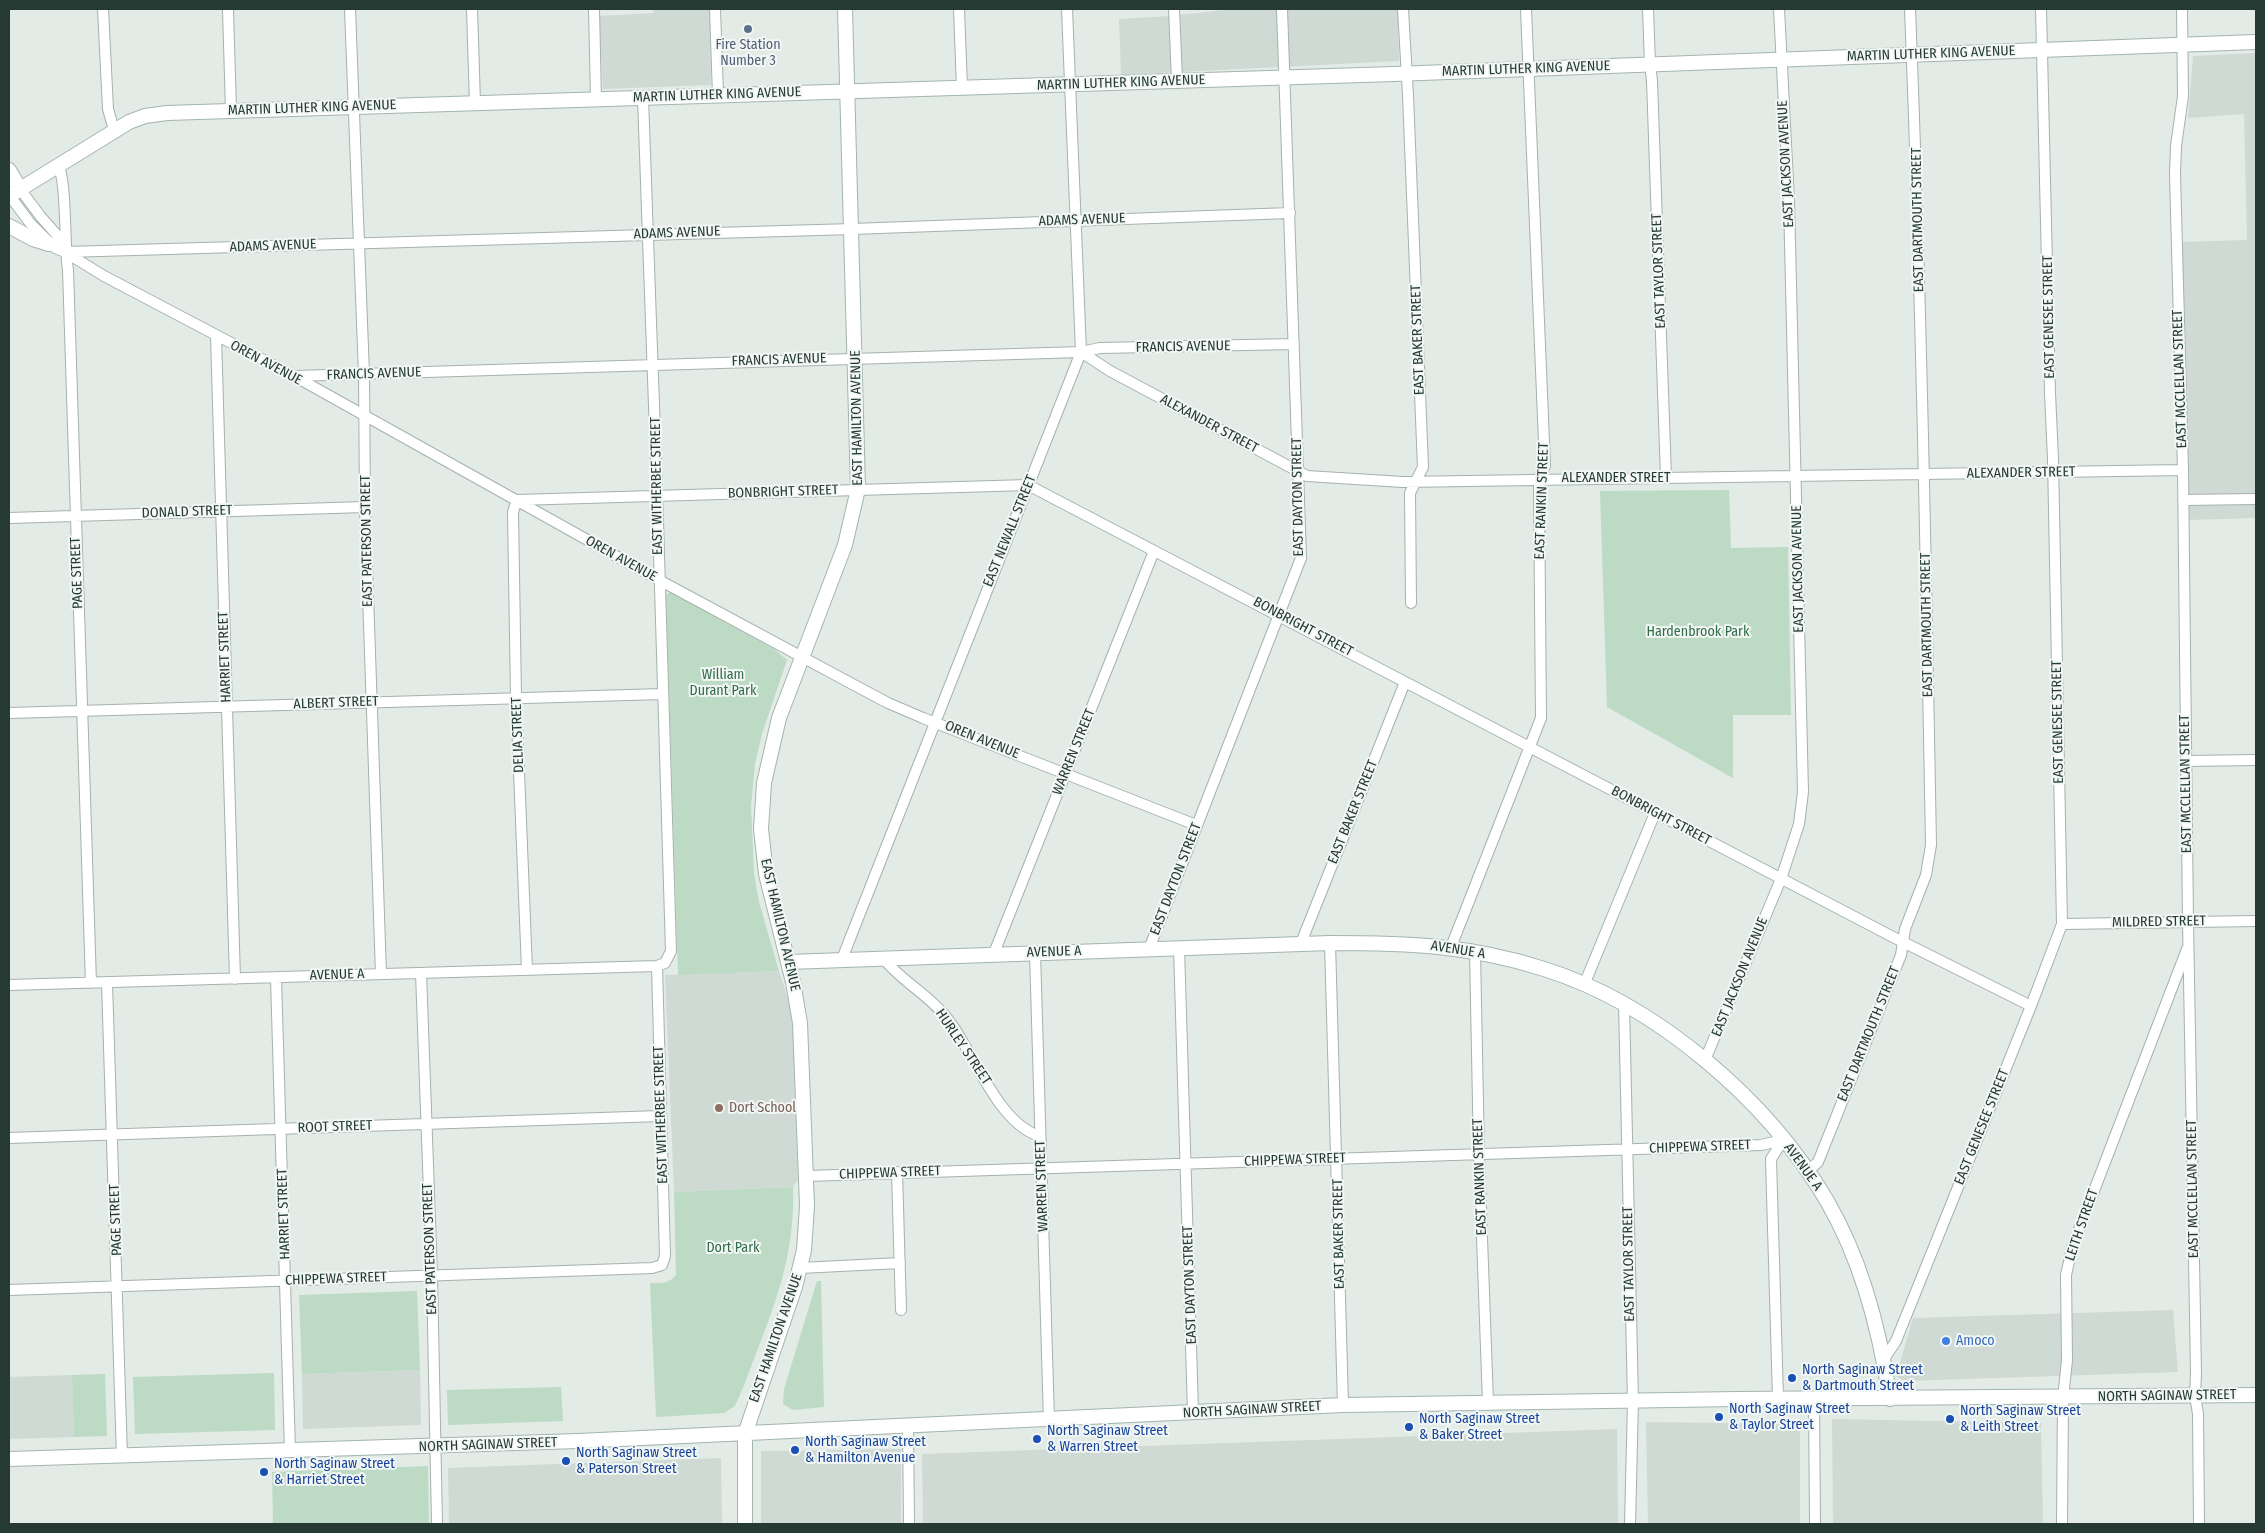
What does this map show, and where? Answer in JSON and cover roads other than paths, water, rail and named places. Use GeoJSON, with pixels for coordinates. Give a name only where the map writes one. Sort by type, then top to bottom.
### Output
{"type":"FeatureCollection","features":[{"type":"Feature","properties":{"kind":"street"},"geometry":{"type":"LineString","coordinates":[[103,9],[108,113],[114,130]]}},
{"type":"Feature","properties":{"kind":"street"},"geometry":{"type":"LineString","coordinates":[[228,9],[231,111]]}},
{"type":"Feature","properties":{"kind":"street","name":"EAST PATERSON STREET"},"geometry":{"type":"LineString","coordinates":[[350,9],[364,374],[365,507],[381,974]]}},
{"type":"Feature","properties":{"kind":"street"},"geometry":{"type":"LineString","coordinates":[[472,9],[475,103]]}},
{"type":"Feature","properties":{"kind":"street"},"geometry":{"type":"LineString","coordinates":[[594,9],[596,99]]}},
{"type":"Feature","properties":{"kind":"street"},"geometry":{"type":"LineString","coordinates":[[715,9],[718,95]]}},
{"type":"Feature","properties":{"kind":"street","name":"EAST HAMILTON AVENUE"},"geometry":{"type":"LineString","coordinates":[[745,1524],[745,1434],[788,1312],[800,1268],[806,1230],[807,1176],[800,1023],[788,962],[766,874],[761,829],[762,805],[772,741],[845,545],[858,489],[856,358],[844,9]]}},
{"type":"Feature","properties":{"kind":"street"},"geometry":{"type":"LineString","coordinates":[[959,9],[962,88]]}},
{"type":"Feature","properties":{"kind":"street","name":"EAST NEWALL STREET"},"geometry":{"type":"LineString","coordinates":[[842,959],[1081,352],[1067,9]]}},
{"type":"Feature","properties":{"kind":"street"},"geometry":{"type":"LineString","coordinates":[[1174,9],[1177,81]]}},
{"type":"Feature","properties":{"kind":"street","name":"EAST DAYTON STREET"},"geometry":{"type":"LineString","coordinates":[[1149,949],[1300,558],[1282,9]]}},
{"type":"Feature","properties":{"kind":"street","name":"EAST BAKER STREET"},"geometry":{"type":"LineString","coordinates":[[1403,9],[1423,467],[1410,493],[1412,603]]}},
{"type":"Feature","properties":{"kind":"street","name":"EAST RANKIN STREET"},"geometry":{"type":"LineString","coordinates":[[1452,947],[1540,718],[1539,478],[1545,466],[1531,89],[1528,69],[1526,9]]}},
{"type":"Feature","properties":{"kind":"street","name":"EAST TAYLOR STREET"},"geometry":{"type":"LineString","coordinates":[[1648,9],[1666,477]]}},
{"type":"Feature","properties":{"kind":"street","name":"EAST JACKSON AVENUE"},"geometry":{"type":"LineString","coordinates":[[1705,1060],[1781,879],[1799,824],[1803,792],[1789,201],[1779,9]]}},
{"type":"Feature","properties":{"kind":"street","name":"EAST DARTMOUTH STREET"},"geometry":{"type":"LineString","coordinates":[[1808,1171],[1818,1162],[1901,955],[1905,929],[1926,875],[1931,845],[1918,186],[1910,9]]}},
{"type":"Feature","properties":{"kind":"street","name":"EAST GENESEE STREET"},"geometry":{"type":"LineString","coordinates":[[1884,1359],[1896,1341],[2031,1006],[2062,924],[2041,9]]}},
{"type":"Feature","properties":{"kind":"street","name":"EAST MCCLELLAN STREET"},"geometry":{"type":"LineString","coordinates":[[2182,9],[2183,96],[2176,146],[2175,174],[2183,470],[2195,1396],[2198,1414],[2199,1524]]}},
{"type":"Feature","properties":{"kind":"street","name":"MARTIN LUTHER KING AVENUE"},"geometry":{"type":"LineString","coordinates":[[12,194],[114,130],[134,119],[152,115],[1406,74],[2256,42]]}},
{"type":"Feature","properties":{"kind":"street","name":"EAST WITHERBEE STREET"},"geometry":{"type":"LineString","coordinates":[[643,98],[650,234],[658,496],[658,580],[671,951],[661,964],[660,1116],[665,1256],[662,1265]]}},
{"type":"Feature","properties":{"kind":"street","name":"PAGE STREET"},"geometry":{"type":"LineString","coordinates":[[58,165],[62,178],[65,252],[68,270],[91,983]]}},
{"type":"Feature","properties":{"kind":"street"},"geometry":{"type":"LineString","coordinates":[[9,170],[12,194]]}},
{"type":"Feature","properties":{"kind":"street","name":"OREN AVENUE"},"geometry":{"type":"LineString","coordinates":[[12,194],[30,223],[49,244],[104,276],[294,376],[364,417],[517,500],[658,580],[888,703],[1196,825]]}},
{"type":"Feature","properties":{"kind":"street","name":"OREN AVENUE"},"geometry":{"type":"LineString","coordinates":[[12,194],[57,235],[65,252]]}},
{"type":"Feature","properties":{"kind":"street","name":"ADAMS AVENUE"},"geometry":{"type":"LineString","coordinates":[[65,252],[852,229],[1290,213]]}},
{"type":"Feature","properties":{"kind":"street"},"geometry":{"type":"LineString","coordinates":[[9,226],[33,239],[49,244]]}},
{"type":"Feature","properties":{"kind":"street","name":"HARRIET STREET"},"geometry":{"type":"LineString","coordinates":[[216,336],[235,979]]}},
{"type":"Feature","properties":{"kind":"street","name":"FRANCIS AVENUE"},"geometry":{"type":"LineString","coordinates":[[294,376],[1081,352],[1100,348],[1294,344]]}},
{"type":"Feature","properties":{"kind":"street","name":"ALEXANDER STREET"},"geometry":{"type":"LineString","coordinates":[[1081,352],[1110,371],[1308,476],[1403,482],[1539,478],[2183,470]]}},
{"type":"Feature","properties":{"kind":"street","name":"BONBRIGHT STREET"},"geometry":{"type":"LineString","coordinates":[[517,500],[1028,485],[1279,614],[1781,879],[2031,1006]]}},
{"type":"Feature","properties":{"kind":"street"},"geometry":{"type":"LineString","coordinates":[[2183,500],[2256,499]]}},
{"type":"Feature","properties":{"kind":"street","name":"DELIA STREET"},"geometry":{"type":"LineString","coordinates":[[517,500],[513,512],[516,697],[526,970]]}},
{"type":"Feature","properties":{"kind":"street","name":"DONALD STREET"},"geometry":{"type":"LineString","coordinates":[[9,518],[365,507]]}},
{"type":"Feature","properties":{"kind":"street","name":"WARREN STREET"},"geometry":{"type":"LineString","coordinates":[[994,953],[1154,551]]}},
{"type":"Feature","properties":{"kind":"street","name":"EAST BAKER STREET"},"geometry":{"type":"LineString","coordinates":[[1301,943],[1405,682]]}},
{"type":"Feature","properties":{"kind":"street","name":"ALBERT STREET"},"geometry":{"type":"LineString","coordinates":[[9,713],[663,694]]}},
{"type":"Feature","properties":{"kind":"street"},"geometry":{"type":"LineString","coordinates":[[2186,761],[2256,760]]}},
{"type":"Feature","properties":{"kind":"street"},"geometry":{"type":"LineString","coordinates":[[1584,985],[1655,813]]}},
{"type":"Feature","properties":{"kind":"street","name":"MILDRED STREET"},"geometry":{"type":"LineString","coordinates":[[2062,924],[2256,921]]}},
{"type":"Feature","properties":{"kind":"street","name":"EAST BAKER STREET"},"geometry":{"type":"LineString","coordinates":[[1330,943],[1343,1406]]}},
{"type":"Feature","properties":{"kind":"street","name":"AVENUE A"},"geometry":{"type":"LineString","coordinates":[[788,962],[994,953],[1330,943],[1408,944],[1452,947],[1545,969],[1624,1004],[1684,1043],[1754,1106],[1808,1171],[1842,1229],[1861,1277],[1884,1359],[1890,1399]]}},
{"type":"Feature","properties":{"kind":"street","name":"LEITH STREET"},"geometry":{"type":"LineString","coordinates":[[2062,1524],[2063,1398],[2067,1360],[2066,1276],[2072,1248],[2189,943]]}},
{"type":"Feature","properties":{"kind":"street","name":"EAST DAYTON STREET"},"geometry":{"type":"LineString","coordinates":[[1179,948],[1187,1163],[1193,1412]]}},
{"type":"Feature","properties":{"kind":"street","name":"EAST RANKIN STREET"},"geometry":{"type":"LineString","coordinates":[[1475,952],[1479,1154],[1488,1403]]}},
{"type":"Feature","properties":{"kind":"street","name":"WARREN STREET"},"geometry":{"type":"LineString","coordinates":[[1035,953],[1049,1420]]}},
{"type":"Feature","properties":{"kind":"street","name":"HURLEY STREET"},"geometry":{"type":"LineString","coordinates":[[883,958],[890,967],[926,995],[948,1019],[980,1073],[1005,1109],[1028,1133],[1040,1136]]}},
{"type":"Feature","properties":{"kind":"street","name":"AVENUE A"},"geometry":{"type":"LineString","coordinates":[[9,985],[526,970],[661,964]]}},
{"type":"Feature","properties":{"kind":"street","name":"EAST PATERSON STREET"},"geometry":{"type":"LineString","coordinates":[[421,973],[432,1275],[437,1524]]}},
{"type":"Feature","properties":{"kind":"street","name":"HARRIET STREET"},"geometry":{"type":"LineString","coordinates":[[276,978],[290,1451]]}},
{"type":"Feature","properties":{"kind":"street","name":"PAGE STREET"},"geometry":{"type":"LineString","coordinates":[[107,983],[122,1457]]}},
{"type":"Feature","properties":{"kind":"street","name":"EAST TAYLOR STREET"},"geometry":{"type":"LineString","coordinates":[[1624,1004],[1633,1400],[1630,1524]]}},
{"type":"Feature","properties":{"kind":"street","name":"ROOT STREET"},"geometry":{"type":"LineString","coordinates":[[9,1138],[660,1116]]}},
{"type":"Feature","properties":{"kind":"street"},"geometry":{"type":"LineString","coordinates":[[1778,1398],[1771,1159],[1783,1140]]}},
{"type":"Feature","properties":{"kind":"street","name":"CHIPPEWA STREET"},"geometry":{"type":"LineString","coordinates":[[807,1176],[1627,1150],[1761,1145],[1783,1140]]}},
{"type":"Feature","properties":{"kind":"street"},"geometry":{"type":"LineString","coordinates":[[897,1172],[901,1310]]}},
{"type":"Feature","properties":{"kind":"street"},"geometry":{"type":"LineString","coordinates":[[800,1268],[900,1263]]}},
{"type":"Feature","properties":{"kind":"street","name":"CHIPPEWA STREET"},"geometry":{"type":"LineString","coordinates":[[9,1290],[652,1268],[662,1265]]}},
{"type":"Feature","properties":{"kind":"street","name":"NORTH SAGINAW STREET"},"geometry":{"type":"LineString","coordinates":[[9,1459],[122,1457],[745,1434],[1343,1406],[1778,1398],[2063,1398],[2256,1395]]}},
{"type":"Feature","properties":{"kind":"street"},"geometry":{"type":"LineString","coordinates":[[1814,1398],[1815,1524]]}},
{"type":"Feature","properties":{"kind":"street"},"geometry":{"type":"LineString","coordinates":[[908,1426],[909,1524]]}},
{"type":"Feature","properties":{"kind":"place","name":"Fire Station Number 3"},"geometry":{"type":"Point","coordinates":[748,29]}},
{"type":"Feature","properties":{"kind":"place","name":"Dort School"},"geometry":{"type":"Point","coordinates":[719,1108]}},
{"type":"Feature","properties":{"kind":"place","name":"Amoco"},"geometry":{"type":"Point","coordinates":[1946,1341]}},
{"type":"Feature","properties":{"kind":"place","name":"North Saginaw Street & Dartmouth Street"},"geometry":{"type":"Point","coordinates":[1792,1378]}},
{"type":"Feature","properties":{"kind":"place","name":"North Saginaw Street & Taylor Street"},"geometry":{"type":"Point","coordinates":[1719,1417]}},
{"type":"Feature","properties":{"kind":"place","name":"North Saginaw Street & Leith Street"},"geometry":{"type":"Point","coordinates":[1950,1419]}},
{"type":"Feature","properties":{"kind":"place","name":"North Saginaw Street & Baker Street"},"geometry":{"type":"Point","coordinates":[1409,1427]}},
{"type":"Feature","properties":{"kind":"place","name":"North Saginaw Street & Warren Street"},"geometry":{"type":"Point","coordinates":[1037,1439]}},
{"type":"Feature","properties":{"kind":"place","name":"North Saginaw Street & Hamilton Avenue"},"geometry":{"type":"Point","coordinates":[795,1450]}},
{"type":"Feature","properties":{"kind":"place","name":"North Saginaw Street & Paterson Street"},"geometry":{"type":"Point","coordinates":[566,1461]}},
{"type":"Feature","properties":{"kind":"place","name":"North Saginaw Street & Harriet Street"},"geometry":{"type":"Point","coordinates":[264,1472]}},
{"type":"Feature","properties":{"kind":"park label","name":"Hardenbrook Park"},"geometry":{"type":"Point","coordinates":[1698,632]}},
{"type":"Feature","properties":{"kind":"park label","name":"William Durant Park"},"geometry":{"type":"Point","coordinates":[723,684]}},
{"type":"Feature","properties":{"kind":"park label","name":"Dort Park"},"geometry":{"type":"Point","coordinates":[733,1248]}}]}
